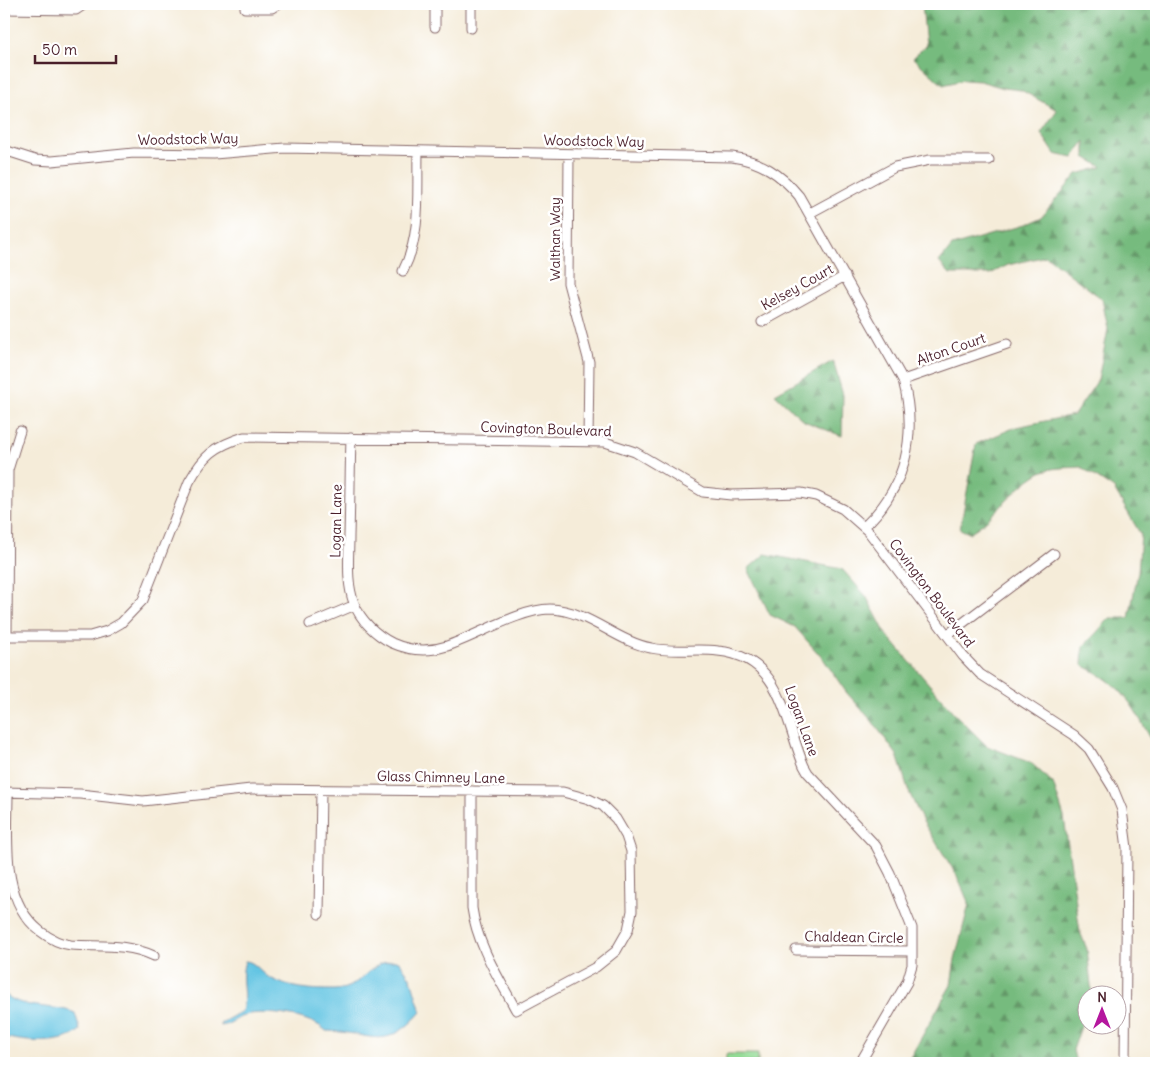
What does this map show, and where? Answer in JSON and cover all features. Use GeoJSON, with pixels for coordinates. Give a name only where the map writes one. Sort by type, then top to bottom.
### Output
{"type":"FeatureCollection","features":[{"type":"Feature","properties":{"kind":"street"},"geometry":{"type":"LineString","coordinates":[[4,9],[76,10],[85,4]]}},
{"type":"Feature","properties":{"kind":"street"},"geometry":{"type":"LineString","coordinates":[[245,4],[245,8],[272,8],[278,4]]}},
{"type":"Feature","properties":{"kind":"street"},"geometry":{"type":"LineString","coordinates":[[435,4],[436,27]]}},
{"type":"Feature","properties":{"kind":"street"},"geometry":{"type":"LineString","coordinates":[[471,4],[472,28]]}},
{"type":"Feature","properties":{"kind":"street","name":"Woodstock Way"},"geometry":{"type":"LineString","coordinates":[[4,150],[34,160],[52,161],[134,153],[214,154],[285,148],[745,159],[773,170],[788,183],[810,213],[903,380],[910,420],[910,435],[905,467],[890,498],[864,527]]}},
{"type":"Feature","properties":{"kind":"street"},"geometry":{"type":"LineString","coordinates":[[403,271],[417,233],[418,152]]}},
{"type":"Feature","properties":{"kind":"street","name":"Walthan Way"},"geometry":{"type":"LineString","coordinates":[[569,155],[568,283],[589,362],[588,441]]}},
{"type":"Feature","properties":{"kind":"street"},"geometry":{"type":"LineString","coordinates":[[810,213],[895,167],[930,160],[990,160]]}},
{"type":"Feature","properties":{"kind":"street","name":"Kelsey Court"},"geometry":{"type":"LineString","coordinates":[[762,322],[845,276]]}},
{"type":"Feature","properties":{"kind":"street","name":"Alton Court"},"geometry":{"type":"LineString","coordinates":[[903,380],[1007,344]]}},
{"type":"Feature","properties":{"kind":"street"},"geometry":{"type":"LineString","coordinates":[[6,636],[8,470],[20,432]]}},
{"type":"Feature","properties":{"kind":"street","name":"Covington Boulevard"},"geometry":{"type":"LineString","coordinates":[[6,636],[90,636],[107,631],[134,612],[143,600],[189,482],[210,452],[244,437],[605,442],[635,452],[703,492],[731,495],[801,493],[816,496],[843,509],[864,527],[947,635],[980,674],[1074,735],[1089,749],[1113,788],[1122,810],[1127,848],[1125,1063]]}},
{"type":"Feature","properties":{"kind":"street","name":"Logan Lane"},"geometry":{"type":"LineString","coordinates":[[350,438],[349,575],[355,604],[364,621],[378,634],[402,647],[416,650],[446,646],[531,612],[548,609],[570,612],[635,644],[650,648],[724,651],[746,659],[765,672],[777,690],[799,756],[808,774],[870,839],[882,856],[912,928],[912,951],[907,982],[860,1063]]}},
{"type":"Feature","properties":{"kind":"street"},"geometry":{"type":"LineString","coordinates":[[947,635],[1054,554]]}},
{"type":"Feature","properties":{"kind":"street"},"geometry":{"type":"LineString","coordinates":[[310,624],[355,604]]}},
{"type":"Feature","properties":{"kind":"street","name":"Glass Chimney Lane"},"geometry":{"type":"LineString","coordinates":[[6,792],[80,794],[144,801],[251,790],[321,790],[472,791],[563,792],[589,798],[603,806],[616,819],[626,836],[631,851],[632,911],[622,941],[608,958],[596,967],[516,1010],[483,948],[474,924],[472,908],[472,791]]}},
{"type":"Feature","properties":{"kind":"street"},"geometry":{"type":"LineString","coordinates":[[319,914],[321,790]]}},
{"type":"Feature","properties":{"kind":"street"},"geometry":{"type":"LineString","coordinates":[[6,792],[8,880],[17,905],[23,916],[32,926],[57,941],[70,945],[130,946],[154,956]]}},
{"type":"Feature","properties":{"kind":"street","name":"Chaldean Circle"},"geometry":{"type":"LineString","coordinates":[[796,950],[912,951]]}},
{"type":"Feature","properties":{"kind":"green space"},"geometry":{"type":"Polygon","coordinates":[[[922,4],[1156,4],[1156,748],[1134,709],[1119,690],[1097,673],[1082,665],[1083,647],[1110,618],[1129,618],[1138,572],[1141,535],[1114,489],[1081,467],[1043,471],[1020,487],[979,527],[969,533],[960,529],[976,444],[1016,427],[1074,415],[1098,380],[1108,329],[1102,299],[1046,256],[1008,265],[990,274],[950,274],[939,262],[952,246],[1023,225],[1041,217],[1077,174],[1102,167],[1085,157],[1085,141],[1073,158],[1055,154],[1041,133],[1057,110],[1021,90],[1004,88],[980,81],[963,80],[943,85],[913,58],[926,45],[922,4]]]}},
{"type":"Feature","properties":{"kind":"green space"},"geometry":{"type":"Polygon","coordinates":[[[833,361],[843,395],[842,436],[804,421],[775,394],[833,361]]]}},
{"type":"Feature","properties":{"kind":"green space"},"geometry":{"type":"Polygon","coordinates":[[[765,554],[842,569],[866,596],[886,634],[953,712],[987,746],[1031,763],[1053,783],[1064,817],[1080,932],[1087,949],[1091,984],[1078,984],[1078,1034],[1073,1050],[1076,1063],[907,1063],[951,985],[955,959],[969,904],[956,874],[922,820],[909,792],[897,755],[872,721],[846,692],[824,660],[795,627],[770,615],[748,569],[765,554]]]}},
{"type":"Feature","properties":{"kind":"green space"},"geometry":{"type":"Polygon","coordinates":[[[726,1054],[758,1054],[758,1063],[726,1063],[726,1054]]]}},
{"type":"Feature","properties":{"kind":"water"},"geometry":{"type":"Polygon","coordinates":[[[245,961],[252,963],[270,978],[285,985],[309,989],[334,990],[352,985],[380,964],[389,961],[399,961],[411,979],[421,1012],[397,1033],[377,1038],[326,1031],[320,1026],[301,1018],[268,1013],[246,1015],[221,1026],[221,1023],[242,1011],[244,999],[243,967],[245,961]]]}},
{"type":"Feature","properties":{"kind":"water"},"geometry":{"type":"Polygon","coordinates":[[[4,993],[18,1002],[75,1013],[80,1030],[64,1039],[54,1041],[32,1041],[4,1037],[4,993]]]}}]}
